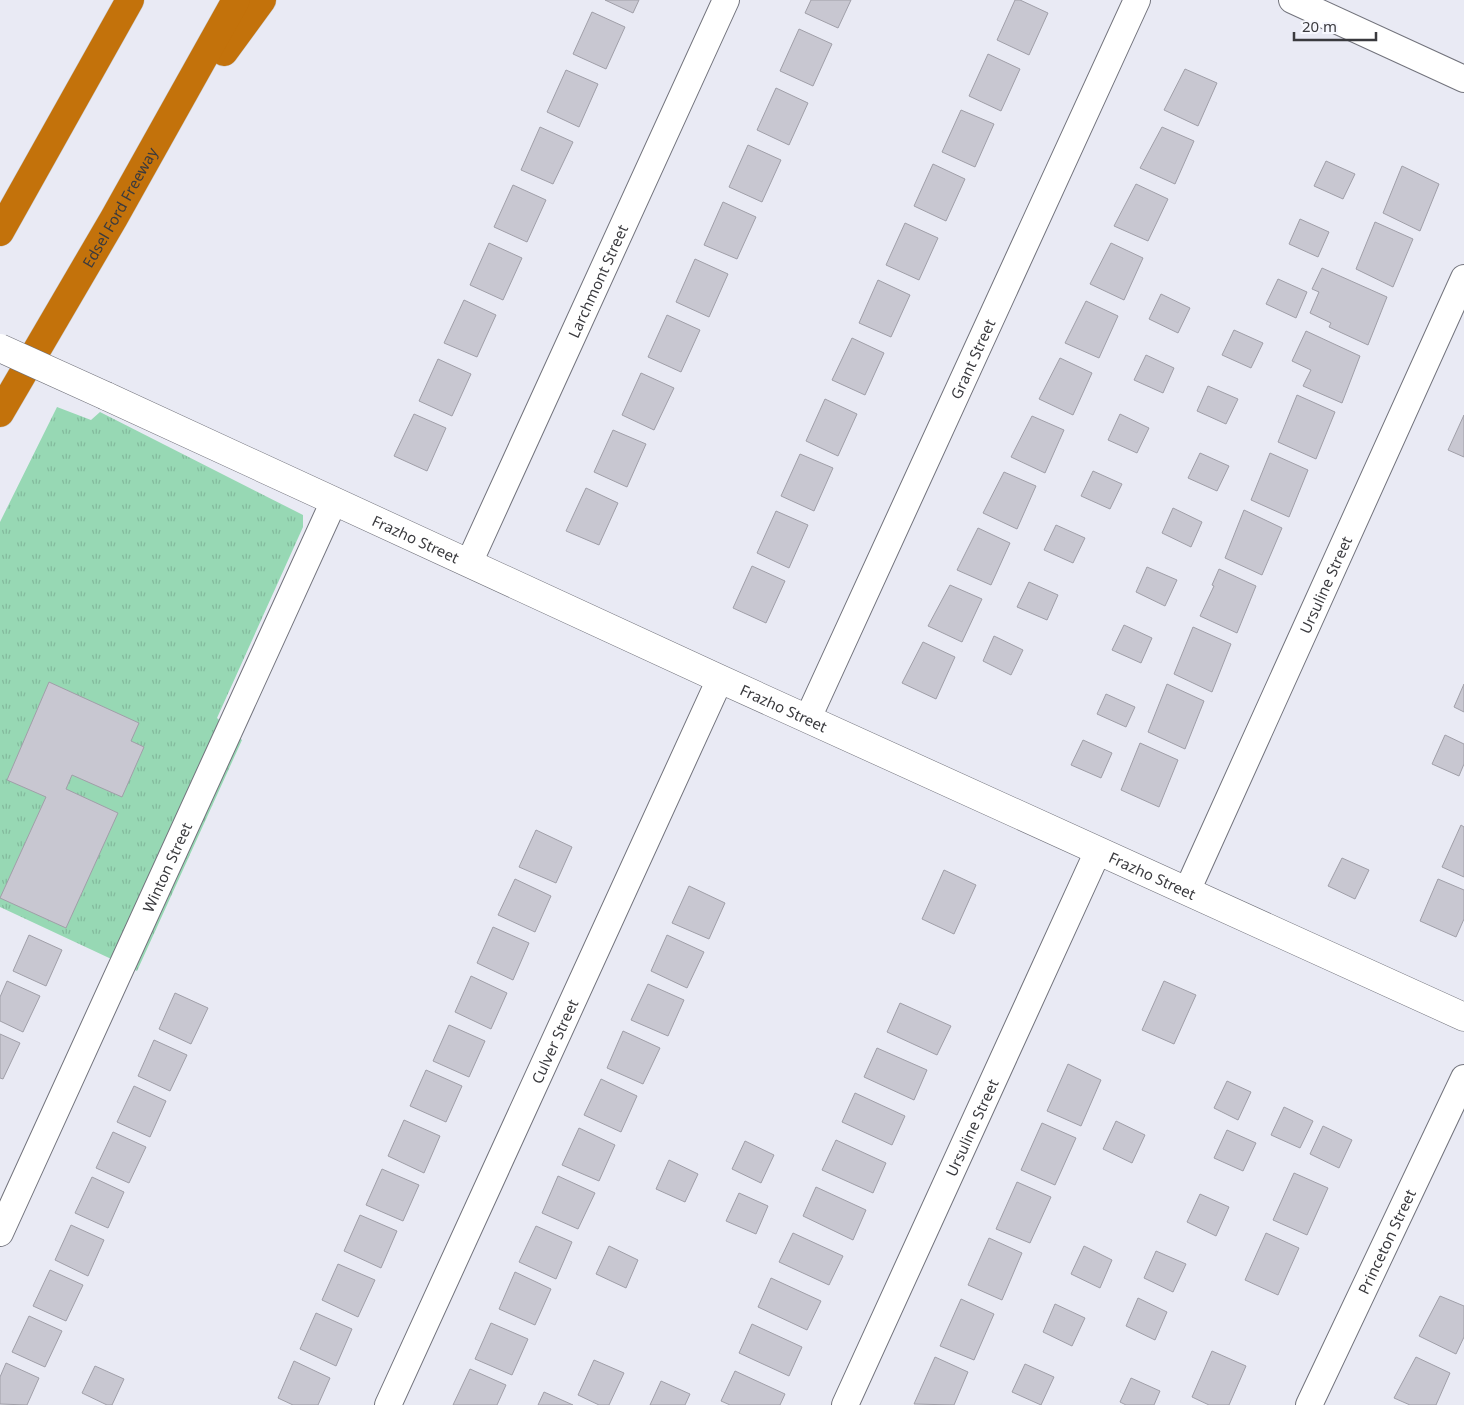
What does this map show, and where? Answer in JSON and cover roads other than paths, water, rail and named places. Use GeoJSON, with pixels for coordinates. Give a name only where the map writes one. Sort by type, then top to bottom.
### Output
{"type":"FeatureCollection","features":[{"type":"Feature","properties":{"kind":"highway"},"geometry":{"type":"LineString","coordinates":[[0,232],[130,0]]}},
{"type":"Feature","properties":{"kind":"highway","name":"Edsel Ford Freeway"},"geometry":{"type":"LineString","coordinates":[[0,413],[157,144],[236,0]]}},
{"type":"Feature","properties":{"kind":"highway"},"geometry":{"type":"LineString","coordinates":[[157,144],[262,0]]}},
{"type":"Feature","properties":{"kind":"street","name":"Larchmont Street"},"geometry":{"type":"LineString","coordinates":[[469,563],[726,0]]}},
{"type":"Feature","properties":{"kind":"street","name":"Grant Street"},"geometry":{"type":"LineString","coordinates":[[808,718],[1137,0]]}},
{"type":"Feature","properties":{"kind":"street"},"geometry":{"type":"LineString","coordinates":[[1292,0],[1464,79]]}},
{"type":"Feature","properties":{"kind":"street","name":"Ursuline Street"},"geometry":{"type":"LineString","coordinates":[[1187,891],[1464,278]]}},
{"type":"Feature","properties":{"kind":"street","name":"Frazho Street"},"geometry":{"type":"LineString","coordinates":[[0,348],[720,679],[1464,1017]]}},
{"type":"Feature","properties":{"kind":"street","name":"Winton Street"},"geometry":{"type":"LineString","coordinates":[[0,1233],[334,501]]}},
{"type":"Feature","properties":{"kind":"street","name":"Culver Street"},"geometry":{"type":"LineString","coordinates":[[388,1405],[720,679]]}},
{"type":"Feature","properties":{"kind":"street","name":"Ursuline Street"},"geometry":{"type":"LineString","coordinates":[[845,1405],[1098,851]]}},
{"type":"Feature","properties":{"kind":"street","name":"Princeton Street"},"geometry":{"type":"LineString","coordinates":[[1310,1405],[1464,1078]]}}]}
